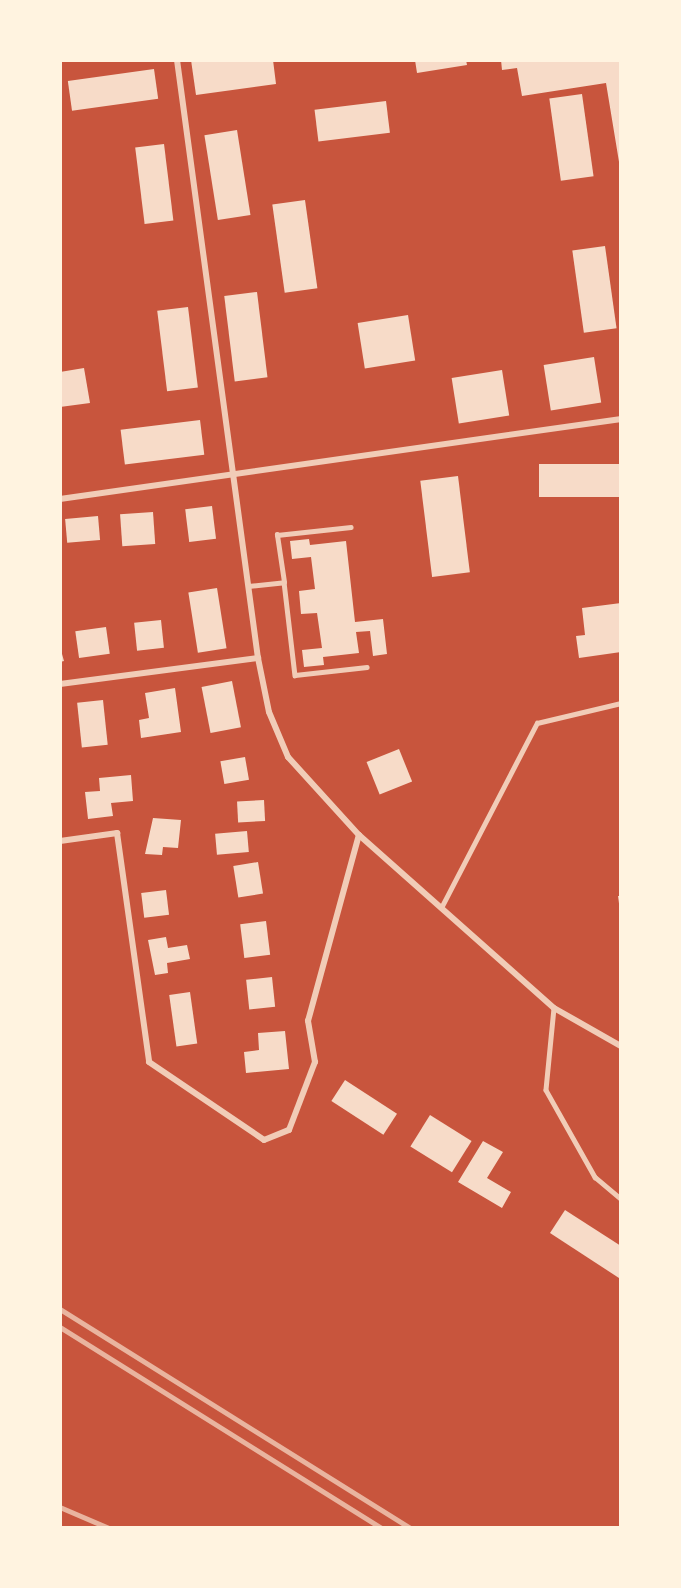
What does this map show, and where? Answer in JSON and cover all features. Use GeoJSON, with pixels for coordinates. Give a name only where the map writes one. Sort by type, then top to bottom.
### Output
{"type":"FeatureCollection","features":[{"type":"Feature","properties":{"kind":"street"},"geometry":{"type":"LineString","coordinates":[[177,60],[258,658],[269,712],[288,757],[359,835],[442,906],[554,1008],[621,1046]]}},
{"type":"Feature","properties":{"kind":"street"},"geometry":{"type":"LineString","coordinates":[[60,499],[233,477],[621,419]]}},
{"type":"Feature","properties":{"kind":"street"},"geometry":{"type":"LineString","coordinates":[[60,684],[258,658]]}},
{"type":"Feature","properties":{"kind":"street"},"geometry":{"type":"LineString","coordinates":[[60,841],[117,833],[149,1062],[264,1140],[289,1130],[315,1062],[308,1021],[359,835]]}},
{"type":"Feature","properties":{"kind":"lane"},"geometry":{"type":"LineString","coordinates":[[351,526],[277,535],[295,675],[367,667]]}},
{"type":"Feature","properties":{"kind":"lane"},"geometry":{"type":"LineString","coordinates":[[248,586],[284,582]]}},
{"type":"Feature","properties":{"kind":"lane"},"geometry":{"type":"LineString","coordinates":[[442,906],[537,723],[621,703]]}},
{"type":"Feature","properties":{"kind":"lane"},"geometry":{"type":"LineString","coordinates":[[554,1008],[546,1090],[595,1177],[621,1199]]}},
{"type":"Feature","properties":{"kind":"building"},"geometry":{"type":"Polygon","coordinates":[[[191,60],[273,60],[276,84],[196,95],[191,60]]]}},
{"type":"Feature","properties":{"kind":"building"},"geometry":{"type":"Polygon","coordinates":[[[415,60],[466,60],[467,65],[417,73],[415,60]]]}},
{"type":"Feature","properties":{"kind":"building"},"geometry":{"type":"Polygon","coordinates":[[[501,60],[621,60],[621,174],[606,83],[522,96],[517,68],[502,70],[501,60]]]}},
{"type":"Feature","properties":{"kind":"building"},"geometry":{"type":"Polygon","coordinates":[[[154,69],[158,99],[72,111],[68,81],[154,69]]]}},
{"type":"Feature","properties":{"kind":"building"},"geometry":{"type":"Polygon","coordinates":[[[582,94],[594,176],[561,181],[549,99],[582,94]]]}},
{"type":"Feature","properties":{"kind":"building"},"geometry":{"type":"Polygon","coordinates":[[[386,101],[390,133],[318,142],[315,110],[386,101]]]}},
{"type":"Feature","properties":{"kind":"building"},"geometry":{"type":"Polygon","coordinates":[[[237,130],[250,215],[218,220],[204,135],[237,130]]]}},
{"type":"Feature","properties":{"kind":"building"},"geometry":{"type":"Polygon","coordinates":[[[164,144],[173,220],[145,224],[135,148],[164,144]]]}},
{"type":"Feature","properties":{"kind":"building"},"geometry":{"type":"Polygon","coordinates":[[[305,200],[317,288],[285,293],[272,205],[305,200]]]}},
{"type":"Feature","properties":{"kind":"building"},"geometry":{"type":"Polygon","coordinates":[[[605,246],[617,328],[584,333],[572,251],[605,246]]]}},
{"type":"Feature","properties":{"kind":"building"},"geometry":{"type":"Polygon","coordinates":[[[257,292],[267,377],[235,381],[224,296],[257,292]]]}},
{"type":"Feature","properties":{"kind":"building"},"geometry":{"type":"Polygon","coordinates":[[[188,307],[198,387],[167,391],[157,311],[188,307]]]}},
{"type":"Feature","properties":{"kind":"building"},"geometry":{"type":"Polygon","coordinates":[[[408,315],[415,360],[365,368],[358,323],[408,315]]]}},
{"type":"Feature","properties":{"kind":"building"},"geometry":{"type":"Polygon","coordinates":[[[594,357],[601,402],[551,410],[544,365],[594,357]]]}},
{"type":"Feature","properties":{"kind":"building"},"geometry":{"type":"Polygon","coordinates":[[[84,368],[90,403],[60,407],[60,372],[84,368]]]}},
{"type":"Feature","properties":{"kind":"building"},"geometry":{"type":"Polygon","coordinates":[[[502,370],[509,415],[459,423],[452,378],[502,370]]]}},
{"type":"Feature","properties":{"kind":"building"},"geometry":{"type":"Polygon","coordinates":[[[200,420],[204,455],[125,464],[121,430],[200,420]]]}},
{"type":"Feature","properties":{"kind":"building"},"geometry":{"type":"Polygon","coordinates":[[[539,464],[621,464],[621,497],[539,497],[539,464]]]}},
{"type":"Feature","properties":{"kind":"building"},"geometry":{"type":"Polygon","coordinates":[[[458,476],[470,572],[432,577],[420,481],[458,476]]]}},
{"type":"Feature","properties":{"kind":"building"},"geometry":{"type":"Polygon","coordinates":[[[212,506],[216,539],[189,542],[185,509],[212,506]]]}},
{"type":"Feature","properties":{"kind":"building"},"geometry":{"type":"Polygon","coordinates":[[[153,512],[155,544],[122,546],[120,514],[153,512]]]}},
{"type":"Feature","properties":{"kind":"building"},"geometry":{"type":"Polygon","coordinates":[[[98,516],[100,540],[67,543],[65,519],[98,516]]]}},
{"type":"Feature","properties":{"kind":"building"},"geometry":{"type":"Polygon","coordinates":[[[309,539],[310,545],[346,541],[355,622],[383,619],[387,654],[373,656],[370,631],[356,632],[359,653],[323,657],[324,665],[304,667],[302,650],[322,648],[317,613],[301,614],[299,591],[315,589],[311,557],[292,559],[290,541],[309,539]]]}},
{"type":"Feature","properties":{"kind":"building"},"geometry":{"type":"Polygon","coordinates":[[[217,588],[227,648],[198,653],[188,593],[217,588]]]}},
{"type":"Feature","properties":{"kind":"building"},"geometry":{"type":"Polygon","coordinates":[[[621,603],[621,652],[579,658],[576,636],[585,635],[582,608],[621,603]]]}},
{"type":"Feature","properties":{"kind":"building"},"geometry":{"type":"Polygon","coordinates":[[[161,620],[164,648],[137,651],[134,623],[161,620]]]}},
{"type":"Feature","properties":{"kind":"building"},"geometry":{"type":"Polygon","coordinates":[[[106,627],[110,654],[79,658],[75,631],[106,627]]]}},
{"type":"Feature","properties":{"kind":"building"},"geometry":{"type":"Polygon","coordinates":[[[60,647],[64,661],[60,662],[60,647]]]}},
{"type":"Feature","properties":{"kind":"building"},"geometry":{"type":"Polygon","coordinates":[[[232,681],[241,727],[211,733],[202,687],[232,681]]]}},
{"type":"Feature","properties":{"kind":"building"},"geometry":{"type":"Polygon","coordinates":[[[175,688],[181,732],[141,738],[139,720],[149,718],[145,693],[175,688]]]}},
{"type":"Feature","properties":{"kind":"building"},"geometry":{"type":"Polygon","coordinates":[[[103,700],[108,745],[82,747],[77,703],[103,700]]]}},
{"type":"Feature","properties":{"kind":"building"},"geometry":{"type":"Polygon","coordinates":[[[399,749],[412,781],[380,795],[367,762],[399,749]]]}},
{"type":"Feature","properties":{"kind":"building"},"geometry":{"type":"Polygon","coordinates":[[[245,757],[249,780],[224,784],[220,761],[245,757]]]}},
{"type":"Feature","properties":{"kind":"building"},"geometry":{"type":"Polygon","coordinates":[[[131,775],[133,801],[111,803],[113,816],[88,819],[85,792],[100,791],[99,778],[131,775]]]}},
{"type":"Feature","properties":{"kind":"building"},"geometry":{"type":"Polygon","coordinates":[[[264,800],[265,821],[238,822],[237,801],[264,800]]]}},
{"type":"Feature","properties":{"kind":"building"},"geometry":{"type":"Polygon","coordinates":[[[153,818],[181,820],[178,848],[163,847],[162,855],[145,854],[153,818]]]}},
{"type":"Feature","properties":{"kind":"building"},"geometry":{"type":"Polygon","coordinates":[[[247,831],[249,852],[217,855],[215,834],[247,831]]]}},
{"type":"Feature","properties":{"kind":"building"},"geometry":{"type":"Polygon","coordinates":[[[258,862],[263,894],[238,898],[233,866],[258,862]]]}},
{"type":"Feature","properties":{"kind":"building"},"geometry":{"type":"Polygon","coordinates":[[[166,890],[169,915],[144,918],[141,893],[166,890]]]}},
{"type":"Feature","properties":{"kind":"building"},"geometry":{"type":"Polygon","coordinates":[[[618,896],[621,896],[621,911],[620,911],[618,896]]]}},
{"type":"Feature","properties":{"kind":"building"},"geometry":{"type":"Polygon","coordinates":[[[266,921],[270,955],[244,958],[240,924],[266,921]]]}},
{"type":"Feature","properties":{"kind":"building"},"geometry":{"type":"Polygon","coordinates":[[[166,937],[168,948],[187,945],[190,959],[167,963],[168,973],[155,975],[148,940],[166,937]]]}},
{"type":"Feature","properties":{"kind":"building"},"geometry":{"type":"Polygon","coordinates":[[[272,977],[275,1007],[249,1010],[246,980],[272,977]]]}},
{"type":"Feature","properties":{"kind":"building"},"geometry":{"type":"Polygon","coordinates":[[[190,992],[197,1043],[176,1046],[169,995],[190,992]]]}},
{"type":"Feature","properties":{"kind":"building"},"geometry":{"type":"Polygon","coordinates":[[[285,1031],[289,1069],[246,1073],[244,1052],[259,1050],[258,1033],[285,1031]]]}},
{"type":"Feature","properties":{"kind":"building"},"geometry":{"type":"Polygon","coordinates":[[[345,1080],[397,1114],[383,1135],[331,1101],[345,1080]]]}},
{"type":"Feature","properties":{"kind":"building"},"geometry":{"type":"Polygon","coordinates":[[[430,1115],[472,1141],[452,1172],[410,1146],[430,1115]]]}},
{"type":"Feature","properties":{"kind":"building"},"geometry":{"type":"Polygon","coordinates":[[[483,1141],[503,1152],[487,1178],[511,1192],[502,1208],[458,1182],[483,1141]]]}},
{"type":"Feature","properties":{"kind":"building"},"geometry":{"type":"Polygon","coordinates":[[[565,1210],[621,1246],[619,1278],[550,1233],[565,1210]]]}},
{"type":"Feature","properties":{"kind":"railway"},"geometry":{"type":"LineString","coordinates":[[60,1309],[411,1528]]}},
{"type":"Feature","properties":{"kind":"railway"},"geometry":{"type":"LineString","coordinates":[[60,1327],[382,1528]]}},
{"type":"Feature","properties":{"kind":"railway"},"geometry":{"type":"LineString","coordinates":[[60,1507],[109,1528]]}}]}
